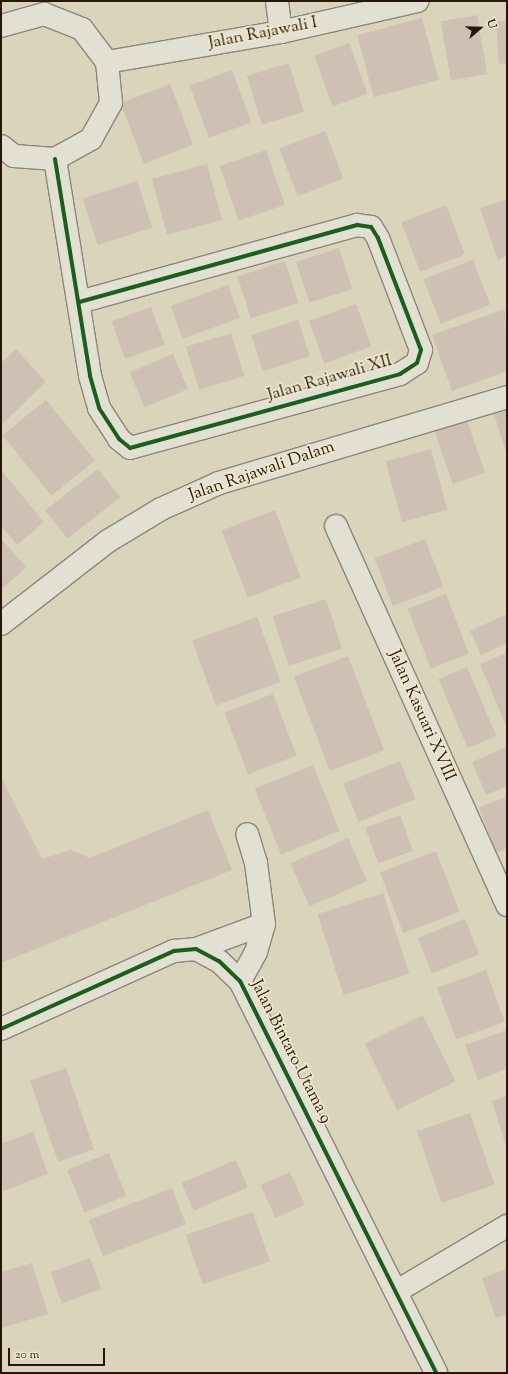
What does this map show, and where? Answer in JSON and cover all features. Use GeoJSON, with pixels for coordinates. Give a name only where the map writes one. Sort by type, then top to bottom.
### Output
{"type":"FeatureCollection","features":[{"type":"Feature","properties":{"kind":"street"},"geometry":{"type":"LineString","coordinates":[[277,1],[281,32]]}},
{"type":"Feature","properties":{"kind":"street","name":"Jalan Rajawali I"},"geometry":{"type":"LineString","coordinates":[[107,62],[281,32],[418,1]]}},
{"type":"Feature","properties":{"kind":"street"},"geometry":{"type":"LineString","coordinates":[[1,26],[42,8],[82,29],[107,62],[110,103],[91,139],[55,159],[14,156],[1,146]]}},
{"type":"Feature","properties":{"kind":"street","name":"Jalan Rajawali XII"},"geometry":{"type":"LineString","coordinates":[[55,159],[79,302],[82,342],[99,408],[119,439],[130,448],[400,374],[417,363],[421,350],[378,238],[371,227],[357,224],[79,302]]}},
{"type":"Feature","properties":{"kind":"street","name":"Jalan Rajawali Dalam"},"geometry":{"type":"LineString","coordinates":[[1,624],[108,540],[161,509],[219,483],[507,397]]}},
{"type":"Feature","properties":{"kind":"street","name":"Jalan Kasuari XVIII"},"geometry":{"type":"LineString","coordinates":[[336,526],[507,905]]}},
{"type":"Feature","properties":{"kind":"street"},"geometry":{"type":"LineString","coordinates":[[240,982],[256,952],[264,924],[256,863],[246,834]]}},
{"type":"Feature","properties":{"kind":"street"},"geometry":{"type":"LineString","coordinates":[[1,1029],[174,951],[196,949],[264,924]]}},
{"type":"Feature","properties":{"kind":"street","name":"Jalan Bintaro Utama 9"},"geometry":{"type":"LineString","coordinates":[[196,949],[219,961],[240,982],[396,1290],[436,1373]]}},
{"type":"Feature","properties":{"kind":"street"},"geometry":{"type":"LineString","coordinates":[[396,1290],[507,1226]]}},
{"type":"Feature","properties":{"kind":"building"},"geometry":{"type":"Polygon","coordinates":[[[477,15],[487,74],[451,81],[441,21],[477,15]]]}},
{"type":"Feature","properties":{"kind":"building"},"geometry":{"type":"Polygon","coordinates":[[[422,18],[439,80],[374,97],[357,35],[422,18]]]}},
{"type":"Feature","properties":{"kind":"building"},"geometry":{"type":"Polygon","coordinates":[[[507,21],[507,63],[499,64],[496,22],[507,21]]]}},
{"type":"Feature","properties":{"kind":"building"},"geometry":{"type":"Polygon","coordinates":[[[349,43],[367,94],[333,106],[314,56],[349,43]]]}},
{"type":"Feature","properties":{"kind":"building"},"geometry":{"type":"Polygon","coordinates":[[[289,63],[304,112],[262,125],[247,76],[289,63]]]}},
{"type":"Feature","properties":{"kind":"building"},"geometry":{"type":"Polygon","coordinates":[[[232,70],[251,123],[209,138],[190,85],[232,70]]]}},
{"type":"Feature","properties":{"kind":"building"},"geometry":{"type":"Polygon","coordinates":[[[170,84],[193,145],[144,164],[121,103],[170,84]]]}},
{"type":"Feature","properties":{"kind":"building"},"geometry":{"type":"Polygon","coordinates":[[[325,131],[343,179],[298,196],[279,149],[325,131]]]}},
{"type":"Feature","properties":{"kind":"building"},"geometry":{"type":"Polygon","coordinates":[[[266,150],[285,205],[239,221],[220,166],[266,150]]]}},
{"type":"Feature","properties":{"kind":"building"},"geometry":{"type":"Polygon","coordinates":[[[207,164],[222,220],[167,235],[152,179],[207,164]]]}},
{"type":"Feature","properties":{"kind":"building"},"geometry":{"type":"Polygon","coordinates":[[[137,181],[152,228],[98,245],[83,199],[137,181]]]}},
{"type":"Feature","properties":{"kind":"building"},"geometry":{"type":"Polygon","coordinates":[[[507,199],[507,256],[498,260],[480,208],[507,199]]]}},
{"type":"Feature","properties":{"kind":"building"},"geometry":{"type":"Polygon","coordinates":[[[446,205],[465,254],[420,272],[401,222],[446,205]]]}},
{"type":"Feature","properties":{"kind":"building"},"geometry":{"type":"Polygon","coordinates":[[[339,248],[352,289],[309,303],[296,262],[339,248]]]}},
{"type":"Feature","properties":{"kind":"building"},"geometry":{"type":"Polygon","coordinates":[[[473,260],[490,305],[441,324],[424,279],[473,260]]]}},
{"type":"Feature","properties":{"kind":"building"},"geometry":{"type":"Polygon","coordinates":[[[285,261],[299,303],[251,318],[237,276],[285,261]]]}},
{"type":"Feature","properties":{"kind":"building"},"geometry":{"type":"Polygon","coordinates":[[[228,285],[240,318],[183,339],[171,306],[228,285]]]}},
{"type":"Feature","properties":{"kind":"building"},"geometry":{"type":"Polygon","coordinates":[[[356,304],[371,346],[324,363],[309,321],[356,304]]]}},
{"type":"Feature","properties":{"kind":"building"},"geometry":{"type":"Polygon","coordinates":[[[151,307],[165,345],[125,359],[112,321],[151,307]]]}},
{"type":"Feature","properties":{"kind":"building"},"geometry":{"type":"Polygon","coordinates":[[[505,309],[507,371],[452,391],[432,335],[505,309]]]}},
{"type":"Feature","properties":{"kind":"building"},"geometry":{"type":"Polygon","coordinates":[[[298,320],[310,356],[263,371],[251,335],[298,320]]]}},
{"type":"Feature","properties":{"kind":"building"},"geometry":{"type":"Polygon","coordinates":[[[231,333],[244,376],[199,390],[186,347],[231,333]]]}},
{"type":"Feature","properties":{"kind":"building"},"geometry":{"type":"Polygon","coordinates":[[[16,349],[46,382],[1,425],[1,363],[16,349]]]}},
{"type":"Feature","properties":{"kind":"building"},"geometry":{"type":"Polygon","coordinates":[[[173,354],[188,389],[145,407],[130,372],[173,354]]]}},
{"type":"Feature","properties":{"kind":"building"},"geometry":{"type":"Polygon","coordinates":[[[46,400],[95,461],[52,496],[2,435],[46,400]]]}},
{"type":"Feature","properties":{"kind":"building"},"geometry":{"type":"Polygon","coordinates":[[[507,410],[507,455],[494,414],[507,410]]]}},
{"type":"Feature","properties":{"kind":"building"},"geometry":{"type":"Polygon","coordinates":[[[466,418],[485,473],[453,484],[434,429],[466,418]]]}},
{"type":"Feature","properties":{"kind":"building"},"geometry":{"type":"Polygon","coordinates":[[[431,449],[447,510],[402,522],[386,461],[431,449]]]}},
{"type":"Feature","properties":{"kind":"building"},"geometry":{"type":"Polygon","coordinates":[[[98,469],[120,497],[67,539],[45,510],[98,469]]]}},
{"type":"Feature","properties":{"kind":"building"},"geometry":{"type":"Polygon","coordinates":[[[1,470],[44,522],[17,545],[1,525],[1,470]]]}},
{"type":"Feature","properties":{"kind":"building"},"geometry":{"type":"Polygon","coordinates":[[[275,510],[301,577],[248,598],[222,530],[275,510]]]}},
{"type":"Feature","properties":{"kind":"building"},"geometry":{"type":"Polygon","coordinates":[[[1,539],[26,567],[3,588],[1,586],[1,539]]]}},
{"type":"Feature","properties":{"kind":"building"},"geometry":{"type":"Polygon","coordinates":[[[425,539],[443,587],[393,606],[375,558],[425,539]]]}},
{"type":"Feature","properties":{"kind":"building"},"geometry":{"type":"Polygon","coordinates":[[[446,594],[469,654],[431,668],[408,609],[446,594]]]}},
{"type":"Feature","properties":{"kind":"building"},"geometry":{"type":"Polygon","coordinates":[[[326,599],[342,648],[289,666],[273,616],[326,599]]]}},
{"type":"Feature","properties":{"kind":"building"},"geometry":{"type":"Polygon","coordinates":[[[507,614],[507,643],[481,655],[470,631],[507,614]]]}},
{"type":"Feature","properties":{"kind":"building"},"geometry":{"type":"Polygon","coordinates":[[[257,617],[281,682],[216,705],[192,641],[257,617]]]}},
{"type":"Feature","properties":{"kind":"building"},"geometry":{"type":"Polygon","coordinates":[[[507,653],[507,728],[480,664],[507,653]]]}},
{"type":"Feature","properties":{"kind":"building"},"geometry":{"type":"Polygon","coordinates":[[[348,656],[384,750],[330,771],[294,677],[348,656]]]}},
{"type":"Feature","properties":{"kind":"building"},"geometry":{"type":"Polygon","coordinates":[[[467,667],[496,736],[468,748],[438,679],[467,667]]]}},
{"type":"Feature","properties":{"kind":"building"},"geometry":{"type":"Polygon","coordinates":[[[273,694],[297,756],[248,774],[224,713],[273,694]]]}},
{"type":"Feature","properties":{"kind":"building"},"geometry":{"type":"Polygon","coordinates":[[[506,747],[507,786],[486,795],[472,762],[506,747]]]}},
{"type":"Feature","properties":{"kind":"building"},"geometry":{"type":"Polygon","coordinates":[[[400,761],[415,799],[359,822],[343,784],[400,761]]]}},
{"type":"Feature","properties":{"kind":"building"},"geometry":{"type":"Polygon","coordinates":[[[313,765],[340,831],[281,854],[255,789],[313,765]]]}},
{"type":"Feature","properties":{"kind":"building"},"geometry":{"type":"Polygon","coordinates":[[[1,777],[42,859],[71,850],[90,858],[208,810],[232,870],[1,963],[1,777]]]}},
{"type":"Feature","properties":{"kind":"building"},"geometry":{"type":"Polygon","coordinates":[[[507,797],[507,849],[496,853],[479,807],[507,797]]]}},
{"type":"Feature","properties":{"kind":"building"},"geometry":{"type":"Polygon","coordinates":[[[400,815],[413,851],[378,863],[365,828],[400,815]]]}},
{"type":"Feature","properties":{"kind":"building"},"geometry":{"type":"Polygon","coordinates":[[[348,838],[367,881],[310,907],[290,864],[348,838]]]}},
{"type":"Feature","properties":{"kind":"building"},"geometry":{"type":"Polygon","coordinates":[[[436,851],[459,912],[403,933],[380,873],[436,851]]]}},
{"type":"Feature","properties":{"kind":"building"},"geometry":{"type":"Polygon","coordinates":[[[383,893],[409,974],[344,995],[317,914],[383,893]]]}},
{"type":"Feature","properties":{"kind":"building"},"geometry":{"type":"Polygon","coordinates":[[[465,919],[479,954],[432,973],[418,938],[465,919]]]}},
{"type":"Feature","properties":{"kind":"building"},"geometry":{"type":"Polygon","coordinates":[[[486,970],[505,1022],[456,1039],[437,988],[486,970]]]}},
{"type":"Feature","properties":{"kind":"building"},"geometry":{"type":"Polygon","coordinates":[[[423,1015],[455,1082],[397,1110],[365,1043],[423,1015]]]}},
{"type":"Feature","properties":{"kind":"building"},"geometry":{"type":"Polygon","coordinates":[[[507,1030],[507,1069],[478,1080],[465,1045],[507,1030]]]}},
{"type":"Feature","properties":{"kind":"building"},"geometry":{"type":"Polygon","coordinates":[[[66,1068],[94,1149],[58,1162],[30,1080],[66,1068]]]}},
{"type":"Feature","properties":{"kind":"building"},"geometry":{"type":"Polygon","coordinates":[[[507,1096],[507,1146],[506,1146],[492,1101],[507,1096]]]}},
{"type":"Feature","properties":{"kind":"building"},"geometry":{"type":"Polygon","coordinates":[[[470,1113],[495,1185],[442,1203],[417,1131],[470,1113]]]}},
{"type":"Feature","properties":{"kind":"building"},"geometry":{"type":"Polygon","coordinates":[[[33,1132],[48,1174],[3,1191],[1,1144],[33,1132]]]}},
{"type":"Feature","properties":{"kind":"building"},"geometry":{"type":"Polygon","coordinates":[[[109,1153],[126,1196],[85,1213],[67,1170],[109,1153]]]}},
{"type":"Feature","properties":{"kind":"building"},"geometry":{"type":"Polygon","coordinates":[[[236,1160],[248,1188],[193,1211],[182,1183],[236,1160]]]}},
{"type":"Feature","properties":{"kind":"building"},"geometry":{"type":"Polygon","coordinates":[[[290,1172],[305,1205],[275,1218],[261,1185],[290,1172]]]}},
{"type":"Feature","properties":{"kind":"building"},"geometry":{"type":"Polygon","coordinates":[[[172,1188],[186,1224],[103,1256],[89,1220],[172,1188]]]}},
{"type":"Feature","properties":{"kind":"building"},"geometry":{"type":"Polygon","coordinates":[[[253,1212],[270,1261],[203,1284],[186,1235],[253,1212]]]}},
{"type":"Feature","properties":{"kind":"building"},"geometry":{"type":"Polygon","coordinates":[[[90,1258],[101,1289],[62,1303],[51,1272],[90,1258]]]}},
{"type":"Feature","properties":{"kind":"building"},"geometry":{"type":"Polygon","coordinates":[[[32,1263],[48,1314],[1,1328],[1,1272],[32,1263]]]}},
{"type":"Feature","properties":{"kind":"building"},"geometry":{"type":"Polygon","coordinates":[[[507,1269],[507,1314],[496,1318],[482,1278],[507,1269]]]}},
{"type":"Feature","properties":{"kind":"cycle path"},"geometry":{"type":"LineString","coordinates":[[55,159],[90,376],[99,408],[119,439],[130,448],[400,374],[417,363],[421,350],[378,238],[371,227],[357,225],[79,302]]}},
{"type":"Feature","properties":{"kind":"cycle path"},"geometry":{"type":"LineString","coordinates":[[1,1029],[174,951],[196,949],[219,961],[240,981],[436,1373]]}}]}
